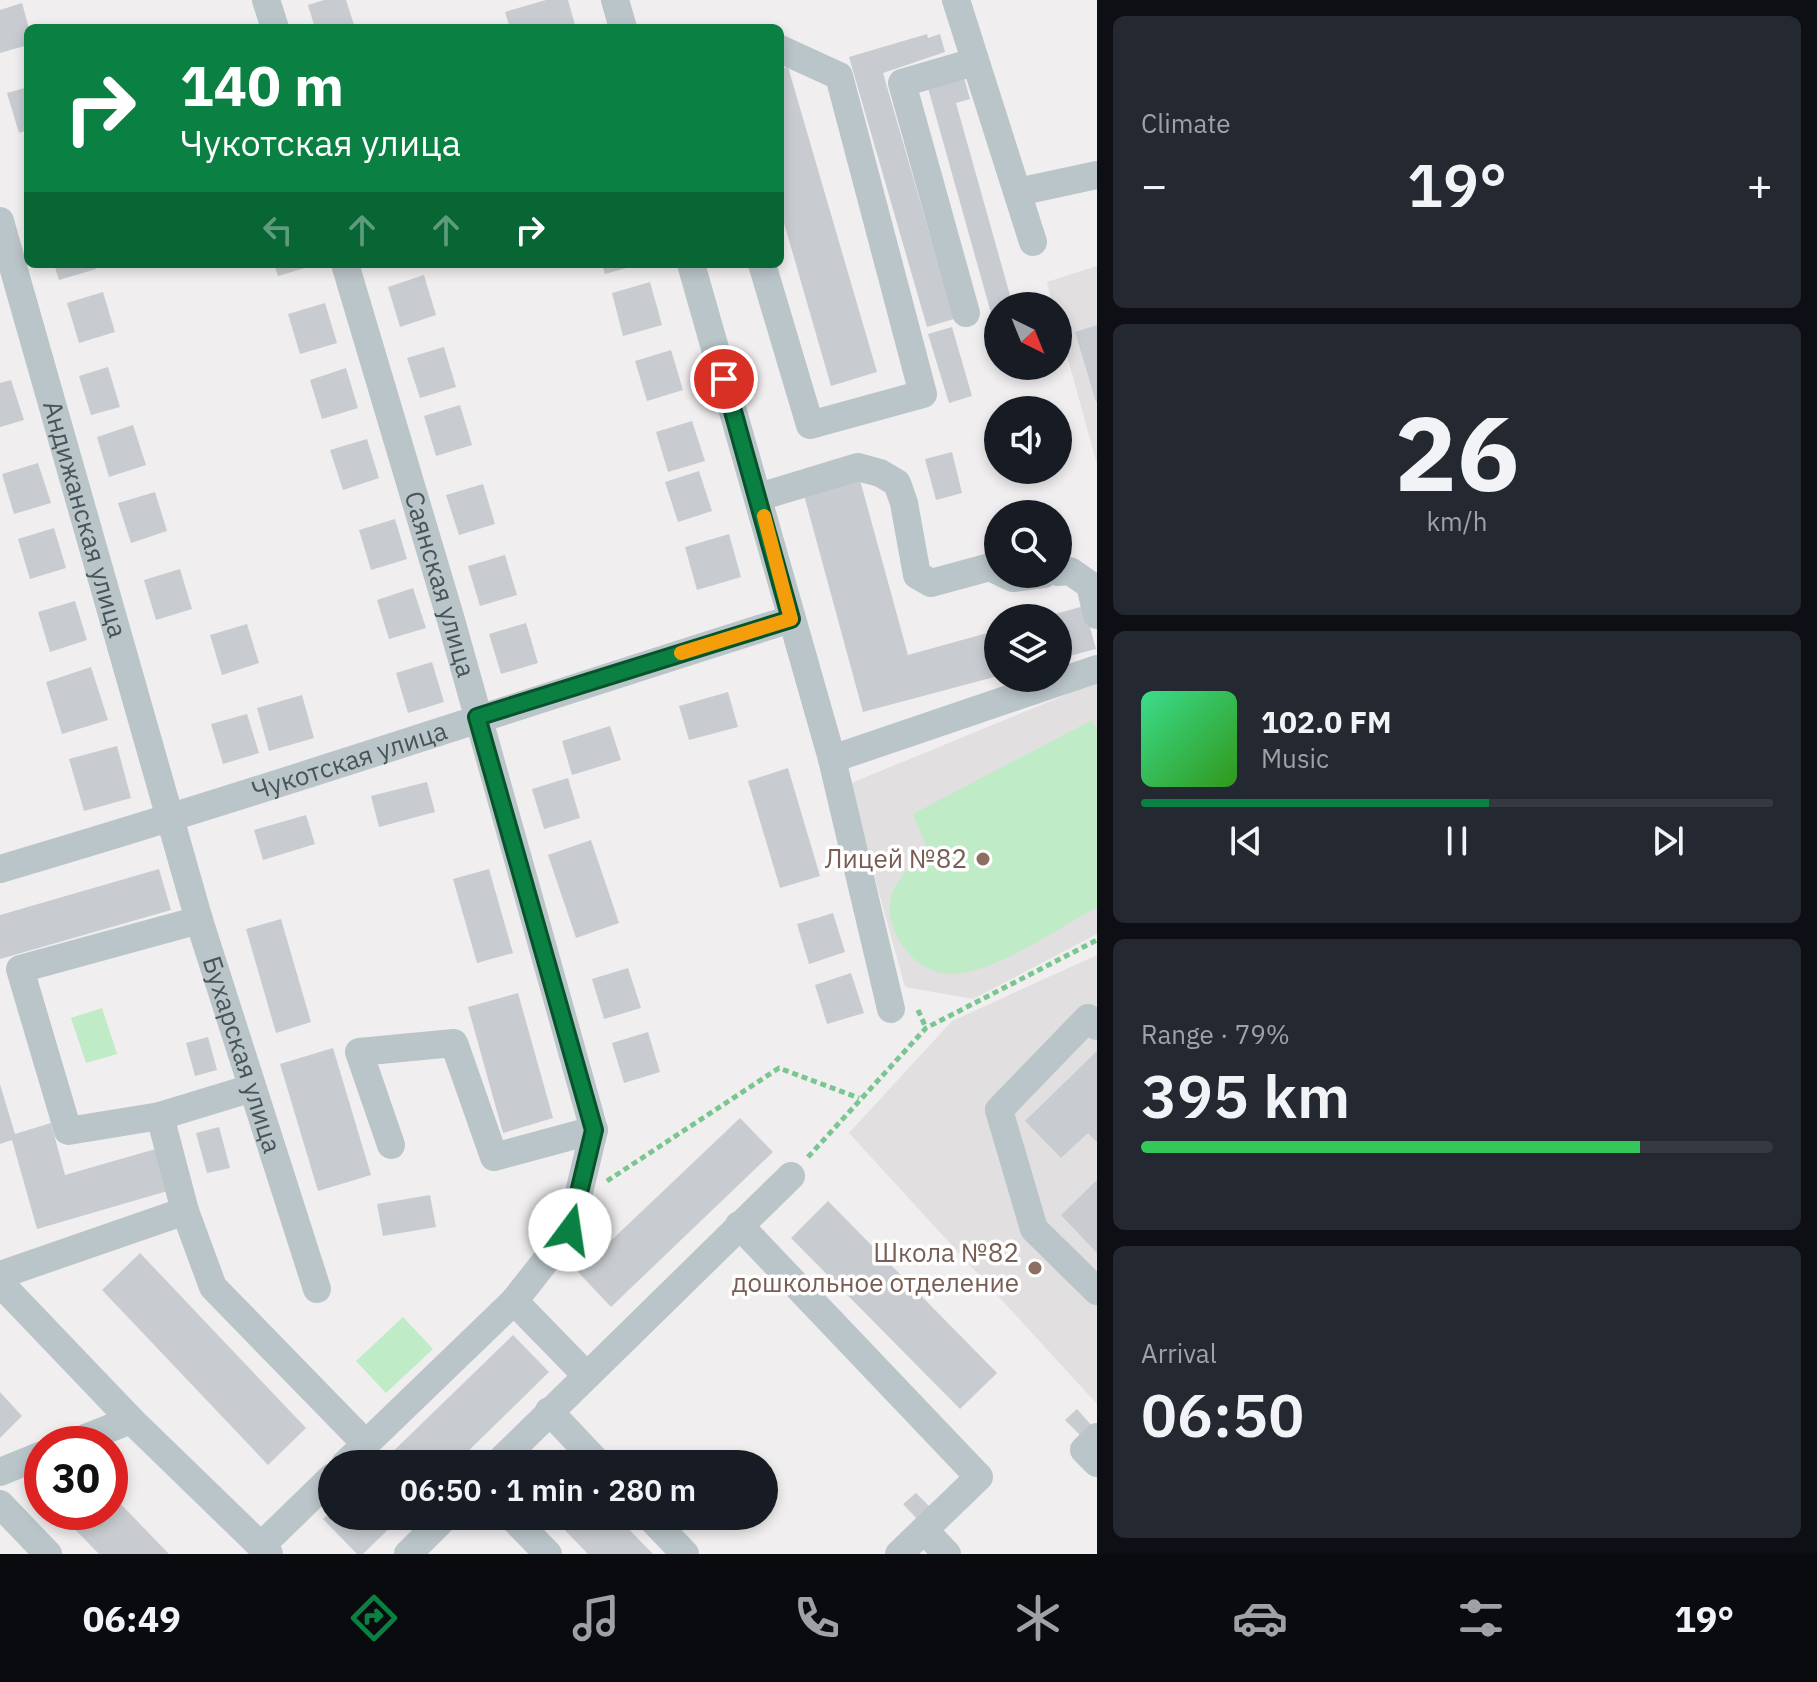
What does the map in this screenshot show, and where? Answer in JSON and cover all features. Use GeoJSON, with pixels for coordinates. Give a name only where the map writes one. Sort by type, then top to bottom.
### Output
{"type":"FeatureCollection","features":[{"type":"Feature","properties":{"kind":"street"},"geometry":{"type":"LineString","coordinates":[[266,0],[274,24]]}},
{"type":"Feature","properties":{"kind":"street"},"geometry":{"type":"LineString","coordinates":[[615,0],[622,24]]}},
{"type":"Feature","properties":{"kind":"street"},"geometry":{"type":"LineString","coordinates":[[956,0],[1033,242]]}},
{"type":"Feature","properties":{"kind":"street"},"geometry":{"type":"LineString","coordinates":[[763,268],[810,425],[923,394],[839,76],[784,51]]}},
{"type":"Feature","properties":{"kind":"street"},"geometry":{"type":"LineString","coordinates":[[966,313],[902,83],[974,62]]}},
{"type":"Feature","properties":{"kind":"street"},"geometry":{"type":"LineString","coordinates":[[1018,192],[1097,175]]}},
{"type":"Feature","properties":{"kind":"street","name":"Андижанская улица"},"geometry":{"type":"LineString","coordinates":[[0,221],[171,819]]}},
{"type":"Feature","properties":{"kind":"street","name":"Саянская улица"},"geometry":{"type":"LineString","coordinates":[[346,268],[594,1130],[570,1230],[514,1301]]}},
{"type":"Feature","properties":{"kind":"street"},"geometry":{"type":"LineString","coordinates":[[692,268],[832,759],[891,1009]]}},
{"type":"Feature","properties":{"kind":"street"},"geometry":{"type":"LineString","coordinates":[[759,497],[858,467],[869,470],[897,483],[917,575],[931,583],[984,569]]}},
{"type":"Feature","properties":{"kind":"street"},"geometry":{"type":"LineString","coordinates":[[1072,572],[1090,585],[1097,615]]}},
{"type":"Feature","properties":{"kind":"street","name":"Чукотская улица"},"geometry":{"type":"LineString","coordinates":[[0,869],[171,819],[477,717],[791,619]]}},
{"type":"Feature","properties":{"kind":"street"},"geometry":{"type":"LineString","coordinates":[[832,759],[1097,669]]}},
{"type":"Feature","properties":{"kind":"street","name":"Бухарская улица"},"geometry":{"type":"LineString","coordinates":[[171,819],[199,920],[317,1289]]}},
{"type":"Feature","properties":{"kind":"street"},"geometry":{"type":"LineString","coordinates":[[199,920],[20,969],[68,1131],[160,1116],[252,1088]]}},
{"type":"Feature","properties":{"kind":"street"},"geometry":{"type":"LineString","coordinates":[[1097,1026],[1088,1018],[999,1110],[1034,1229],[1097,1291]]}},
{"type":"Feature","properties":{"kind":"street"},"geometry":{"type":"LineString","coordinates":[[391,1145],[359,1052],[454,1043],[494,1157],[594,1130]]}},
{"type":"Feature","properties":{"kind":"street"},"geometry":{"type":"LineString","coordinates":[[160,1116],[185,1211],[213,1287],[366,1444]]}},
{"type":"Feature","properties":{"kind":"street"},"geometry":{"type":"LineString","coordinates":[[511,1450],[791,1176]]}},
{"type":"Feature","properties":{"kind":"street"},"geometry":{"type":"LineString","coordinates":[[0,1275],[185,1211]]}},
{"type":"Feature","properties":{"kind":"street"},"geometry":{"type":"LineString","coordinates":[[739,1225],[979,1477],[899,1554]]}},
{"type":"Feature","properties":{"kind":"street"},"geometry":{"type":"LineString","coordinates":[[0,1283],[131,1420],[265,1550],[318,1492]]}},
{"type":"Feature","properties":{"kind":"street"},"geometry":{"type":"LineString","coordinates":[[360,1450],[514,1301],[586,1375]]}},
{"type":"Feature","properties":{"kind":"street"},"geometry":{"type":"LineString","coordinates":[[549,1411],[586,1450]]}},
{"type":"Feature","properties":{"kind":"street"},"geometry":{"type":"LineString","coordinates":[[116,1426],[131,1420]]}},
{"type":"Feature","properties":{"kind":"street"},"geometry":{"type":"LineString","coordinates":[[1097,1437],[1084,1450],[1097,1463]]}},
{"type":"Feature","properties":{"kind":"street"},"geometry":{"type":"LineString","coordinates":[[0,1472],[24,1462]]}},
{"type":"Feature","properties":{"kind":"street"},"geometry":{"type":"LineString","coordinates":[[0,1504],[48,1554]]}},
{"type":"Feature","properties":{"kind":"street"},"geometry":{"type":"LineString","coordinates":[[408,1554],[432,1530]]}},
{"type":"Feature","properties":{"kind":"street"},"geometry":{"type":"LineString","coordinates":[[525,1530],[548,1554]]}},
{"type":"Feature","properties":{"kind":"street"},"geometry":{"type":"LineString","coordinates":[[662,1530],[685,1554]]}},
{"type":"Feature","properties":{"kind":"street"},"geometry":{"type":"LineString","coordinates":[[924,1530],[947,1554]]}},
{"type":"Feature","properties":{"kind":"path"},"geometry":{"type":"LineString","coordinates":[[791,1176],[926,1028],[1097,940]]}},
{"type":"Feature","properties":{"kind":"path"},"geometry":{"type":"LineString","coordinates":[[577,1202],[779,1068],[859,1098]]}},
{"type":"Feature","properties":{"kind":"shaded area"},"geometry":{"type":"Polygon","coordinates":[[[1097,266],[1097,464],[1072,374],[1072,292],[1050,292],[1047,282],[1097,266]]]}},
{"type":"Feature","properties":{"kind":"shaded area","name":"Лицей №82"},"geometry":{"type":"Polygon","coordinates":[[[1097,682],[1097,934],[973,999],[905,987],[849,784],[1097,682]]]}},
{"type":"Feature","properties":{"kind":"shaded area","name":"Школа №82 дошкольное отделение"},"geometry":{"type":"Polygon","coordinates":[[[1097,955],[1097,1404],[849,1133],[952,1021],[1097,955]]]}},
{"type":"Feature","properties":{"kind":"green space","name":"Лицей №82"},"geometry":{"type":"Polygon","coordinates":[[[1092,720],[1097,729],[1097,907],[1027,948],[989,965],[953,974],[928,969],[908,952],[890,917],[892,895],[899,880],[929,852],[913,814],[1092,720]]]}},
{"type":"Feature","properties":{"kind":"green space"},"geometry":{"type":"Polygon","coordinates":[[[102,1008],[117,1054],[86,1063],[71,1018],[102,1008]]]}},
{"type":"Feature","properties":{"kind":"green space"},"geometry":{"type":"Polygon","coordinates":[[[403,1317],[433,1349],[386,1393],[356,1361],[403,1317]]]}},
{"type":"Feature","properties":{"kind":"building"},"geometry":{"type":"Polygon","coordinates":[[[324,0],[346,0],[354,24],[314,24],[308,5],[324,0]]]}},
{"type":"Feature","properties":{"kind":"building"},"geometry":{"type":"Polygon","coordinates":[[[546,0],[568,0],[575,24],[509,24],[505,12],[546,0]]]}},
{"type":"Feature","properties":{"kind":"building"},"geometry":{"type":"Polygon","coordinates":[[[22,3],[28,24],[24,24],[24,46],[0,53],[0,10],[22,3]]]}},
{"type":"Feature","properties":{"kind":"building"},"geometry":{"type":"Polygon","coordinates":[[[927,34],[928,38],[940,34],[945,52],[883,73],[954,319],[927,327],[849,57],[927,34]]]}},
{"type":"Feature","properties":{"kind":"building"},"geometry":{"type":"Polygon","coordinates":[[[788,67],[877,372],[831,386],[784,223],[784,68],[788,67]]]}},
{"type":"Feature","properties":{"kind":"building"},"geometry":{"type":"Polygon","coordinates":[[[964,78],[970,99],[956,103],[1009,292],[985,292],[928,88],[964,78]]]}},
{"type":"Feature","properties":{"kind":"building"},"geometry":{"type":"Polygon","coordinates":[[[24,88],[24,131],[19,133],[7,93],[24,88]]]}},
{"type":"Feature","properties":{"kind":"building"},"geometry":{"type":"Polygon","coordinates":[[[55,268],[96,269],[59,280],[55,268]]]}},
{"type":"Feature","properties":{"kind":"building"},"geometry":{"type":"Polygon","coordinates":[[[275,268],[305,268],[278,276],[275,268]]]}},
{"type":"Feature","properties":{"kind":"building"},"geometry":{"type":"Polygon","coordinates":[[[603,268],[626,268],[605,274],[603,268]]]}},
{"type":"Feature","properties":{"kind":"building"},"geometry":{"type":"Polygon","coordinates":[[[424,275],[436,315],[400,327],[388,287],[424,275]]]}},
{"type":"Feature","properties":{"kind":"building"},"geometry":{"type":"Polygon","coordinates":[[[650,282],[662,325],[623,336],[612,293],[650,282]]]}},
{"type":"Feature","properties":{"kind":"building"},"geometry":{"type":"Polygon","coordinates":[[[103,292],[115,332],[79,343],[67,303],[103,292]]]}},
{"type":"Feature","properties":{"kind":"building"},"geometry":{"type":"Polygon","coordinates":[[[325,303],[337,343],[300,354],[288,314],[325,303]]]}},
{"type":"Feature","properties":{"kind":"building"},"geometry":{"type":"Polygon","coordinates":[[[1097,325],[1097,402],[1096,402],[1075,332],[1097,325]]]}},
{"type":"Feature","properties":{"kind":"building"},"geometry":{"type":"Polygon","coordinates":[[[952,327],[972,396],[949,403],[928,334],[952,327]]]}},
{"type":"Feature","properties":{"kind":"building"},"geometry":{"type":"Polygon","coordinates":[[[444,347],[456,387],[420,398],[407,358],[444,347]]]}},
{"type":"Feature","properties":{"kind":"building"},"geometry":{"type":"Polygon","coordinates":[[[671,350],[683,390],[647,401],[635,361],[671,350]]]}},
{"type":"Feature","properties":{"kind":"building"},"geometry":{"type":"Polygon","coordinates":[[[108,367],[120,407],[91,415],[79,376],[108,367]]]}},
{"type":"Feature","properties":{"kind":"building"},"geometry":{"type":"Polygon","coordinates":[[[346,368],[358,408],[322,419],[310,380],[346,368]]]}},
{"type":"Feature","properties":{"kind":"building"},"geometry":{"type":"Polygon","coordinates":[[[11,380],[24,420],[0,427],[0,383],[11,380]]]}},
{"type":"Feature","properties":{"kind":"building"},"geometry":{"type":"Polygon","coordinates":[[[460,405],[472,445],[436,456],[424,416],[460,405]]]}},
{"type":"Feature","properties":{"kind":"building"},"geometry":{"type":"Polygon","coordinates":[[[692,421],[705,461],[668,472],[656,432],[692,421]]]}},
{"type":"Feature","properties":{"kind":"building"},"geometry":{"type":"Polygon","coordinates":[[[133,425],[146,465],[109,477],[97,437],[133,425]]]}},
{"type":"Feature","properties":{"kind":"building"},"geometry":{"type":"Polygon","coordinates":[[[367,439],[379,478],[343,490],[330,450],[367,439]]]}},
{"type":"Feature","properties":{"kind":"building"},"geometry":{"type":"Polygon","coordinates":[[[952,452],[962,493],[936,500],[925,459],[952,452]]]}},
{"type":"Feature","properties":{"kind":"building"},"geometry":{"type":"Polygon","coordinates":[[[38,463],[51,503],[14,514],[2,474],[38,463]]]}},
{"type":"Feature","properties":{"kind":"building"},"geometry":{"type":"Polygon","coordinates":[[[699,471],[712,511],[678,522],[665,482],[699,471]]]}},
{"type":"Feature","properties":{"kind":"building"},"geometry":{"type":"Polygon","coordinates":[[[860,480],[908,655],[984,634],[984,680],[863,712],[804,495],[860,480]]]}},
{"type":"Feature","properties":{"kind":"building"},"geometry":{"type":"Polygon","coordinates":[[[483,484],[495,524],[459,535],[446,495],[483,484]]]}},
{"type":"Feature","properties":{"kind":"building"},"geometry":{"type":"Polygon","coordinates":[[[155,492],[167,531],[131,543],[118,503],[155,492]]]}},
{"type":"Feature","properties":{"kind":"building"},"geometry":{"type":"Polygon","coordinates":[[[395,519],[407,559],[371,570],[359,530],[395,519]]]}},
{"type":"Feature","properties":{"kind":"building"},"geometry":{"type":"Polygon","coordinates":[[[54,528],[66,568],[30,579],[18,539],[54,528]]]}},
{"type":"Feature","properties":{"kind":"building"},"geometry":{"type":"Polygon","coordinates":[[[729,534],[741,577],[697,590],[685,547],[729,534]]]}},
{"type":"Feature","properties":{"kind":"building"},"geometry":{"type":"Polygon","coordinates":[[[505,555],[517,595],[480,606],[468,566],[505,555]]]}},
{"type":"Feature","properties":{"kind":"building"},"geometry":{"type":"Polygon","coordinates":[[[180,569],[192,609],[156,620],[144,580],[180,569]]]}},
{"type":"Feature","properties":{"kind":"building"},"geometry":{"type":"Polygon","coordinates":[[[413,588],[426,628],[389,639],[377,600],[413,588]]]}},
{"type":"Feature","properties":{"kind":"building"},"geometry":{"type":"Polygon","coordinates":[[[75,601],[87,640],[50,652],[38,612],[75,601]]]}},
{"type":"Feature","properties":{"kind":"building"},"geometry":{"type":"Polygon","coordinates":[[[1084,606],[1096,649],[1072,655],[1072,609],[1084,606]]]}},
{"type":"Feature","properties":{"kind":"building"},"geometry":{"type":"Polygon","coordinates":[[[526,623],[538,663],[501,674],[489,634],[526,623]]]}},
{"type":"Feature","properties":{"kind":"building"},"geometry":{"type":"Polygon","coordinates":[[[247,624],[259,663],[222,675],[210,635],[247,624]]]}},
{"type":"Feature","properties":{"kind":"building"},"geometry":{"type":"Polygon","coordinates":[[[432,662],[444,702],[408,713],[396,673],[432,662]]]}},
{"type":"Feature","properties":{"kind":"building"},"geometry":{"type":"Polygon","coordinates":[[[91,667],[108,720],[62,734],[46,682],[91,667]]]}},
{"type":"Feature","properties":{"kind":"building"},"geometry":{"type":"Polygon","coordinates":[[[728,692],[738,727],[689,740],[679,706],[728,692]]]}},
{"type":"Feature","properties":{"kind":"building"},"geometry":{"type":"Polygon","coordinates":[[[302,695],[314,738],[269,751],[257,708],[302,695]]]}},
{"type":"Feature","properties":{"kind":"building"},"geometry":{"type":"Polygon","coordinates":[[[247,714],[259,753],[223,764],[211,724],[247,714]]]}},
{"type":"Feature","properties":{"kind":"building"},"geometry":{"type":"Polygon","coordinates":[[[610,726],[621,760],[572,775],[562,741],[610,726]]]}},
{"type":"Feature","properties":{"kind":"building"},"geometry":{"type":"Polygon","coordinates":[[[117,746],[131,798],[84,811],[69,759],[117,746]]]}},
{"type":"Feature","properties":{"kind":"building"},"geometry":{"type":"Polygon","coordinates":[[[788,768],[820,876],[780,888],[748,781],[788,768]]]}},
{"type":"Feature","properties":{"kind":"building"},"geometry":{"type":"Polygon","coordinates":[[[568,778],[580,818],[544,829],[532,789],[568,778]]]}},
{"type":"Feature","properties":{"kind":"building"},"geometry":{"type":"Polygon","coordinates":[[[427,782],[435,812],[379,827],[371,796],[427,782]]]}},
{"type":"Feature","properties":{"kind":"building"},"geometry":{"type":"Polygon","coordinates":[[[306,815],[315,844],[263,860],[254,830],[306,815]]]}},
{"type":"Feature","properties":{"kind":"building"},"geometry":{"type":"Polygon","coordinates":[[[591,840],[619,923],[576,938],[548,855],[591,840]]]}},
{"type":"Feature","properties":{"kind":"building"},"geometry":{"type":"Polygon","coordinates":[[[159,869],[171,910],[0,959],[0,915],[159,869]]]}},
{"type":"Feature","properties":{"kind":"building"},"geometry":{"type":"Polygon","coordinates":[[[489,869],[513,953],[477,963],[453,879],[489,869]]]}},
{"type":"Feature","properties":{"kind":"building"},"geometry":{"type":"Polygon","coordinates":[[[833,913],[845,952],[809,964],[797,924],[833,913]]]}},
{"type":"Feature","properties":{"kind":"building"},"geometry":{"type":"Polygon","coordinates":[[[281,919],[311,1022],[276,1033],[246,929],[281,919]]]}},
{"type":"Feature","properties":{"kind":"building"},"geometry":{"type":"Polygon","coordinates":[[[628,968],[641,1008],[604,1019],[592,979],[628,968]]]}},
{"type":"Feature","properties":{"kind":"building"},"geometry":{"type":"Polygon","coordinates":[[[851,973],[864,1013],[827,1024],[815,985],[851,973]]]}},
{"type":"Feature","properties":{"kind":"building"},"geometry":{"type":"Polygon","coordinates":[[[518,993],[553,1118],[503,1133],[468,1007],[518,993]]]}},
{"type":"Feature","properties":{"kind":"building"},"geometry":{"type":"Polygon","coordinates":[[[648,1032],[660,1072],[624,1083],[612,1043],[648,1032]]]}},
{"type":"Feature","properties":{"kind":"building"},"geometry":{"type":"Polygon","coordinates":[[[208,1037],[217,1070],[195,1076],[186,1043],[208,1037]]]}},
{"type":"Feature","properties":{"kind":"building"},"geometry":{"type":"Polygon","coordinates":[[[333,1048],[371,1175],[318,1191],[280,1064],[333,1048]]]}},
{"type":"Feature","properties":{"kind":"building"},"geometry":{"type":"Polygon","coordinates":[[[1097,1051],[1097,1142],[1088,1133],[1061,1158],[1025,1121],[1097,1051]]]}},
{"type":"Feature","properties":{"kind":"building"},"geometry":{"type":"Polygon","coordinates":[[[0,1084],[15,1134],[51,1123],[65,1175],[159,1148],[171,1190],[37,1229],[12,1140],[0,1144],[0,1084]]]}},
{"type":"Feature","properties":{"kind":"building"},"geometry":{"type":"Polygon","coordinates":[[[740,1118],[773,1152],[611,1307],[578,1272],[740,1118]]]}},
{"type":"Feature","properties":{"kind":"building"},"geometry":{"type":"Polygon","coordinates":[[[219,1127],[230,1168],[207,1173],[196,1133],[219,1127]]]}},
{"type":"Feature","properties":{"kind":"building"},"geometry":{"type":"Polygon","coordinates":[[[1097,1180],[1097,1253],[1061,1215],[1097,1180]]]}},
{"type":"Feature","properties":{"kind":"building"},"geometry":{"type":"Polygon","coordinates":[[[430,1195],[436,1227],[383,1236],[377,1204],[430,1195]]]}},
{"type":"Feature","properties":{"kind":"building"},"geometry":{"type":"Polygon","coordinates":[[[828,1201],[997,1373],[960,1409],[791,1238],[828,1201]]]}},
{"type":"Feature","properties":{"kind":"building"},"geometry":{"type":"Polygon","coordinates":[[[140,1253],[306,1428],[268,1465],[102,1290],[140,1253]]]}},
{"type":"Feature","properties":{"kind":"building"},"geometry":{"type":"Polygon","coordinates":[[[513,1335],[549,1372],[469,1450],[394,1450],[513,1335]]]}},
{"type":"Feature","properties":{"kind":"building"},"geometry":{"type":"Polygon","coordinates":[[[0,1392],[22,1416],[0,1438],[0,1392]]]}},
{"type":"Feature","properties":{"kind":"building"},"geometry":{"type":"Polygon","coordinates":[[[1077,1409],[1092,1426],[1081,1436],[1065,1420],[1077,1409]]]}},
{"type":"Feature","properties":{"kind":"building"},"geometry":{"type":"Polygon","coordinates":[[[916,1493],[932,1509],[919,1521],[903,1504],[916,1493]]]}},
{"type":"Feature","properties":{"kind":"building"},"geometry":{"type":"Polygon","coordinates":[[[128,1512],[169,1554],[99,1554],[76,1530],[128,1530],[128,1512]]]}},
{"type":"Feature","properties":{"kind":"building"},"geometry":{"type":"Polygon","coordinates":[[[334,1530],[388,1530],[363,1554],[357,1554],[334,1530]]]}},
{"type":"Feature","properties":{"kind":"building"},"geometry":{"type":"Polygon","coordinates":[[[565,1530],[630,1530],[653,1554],[588,1554],[565,1530]]]}},
{"type":"Feature","properties":{"kind":"slow traffic"},"geometry":{"type":"LineString","coordinates":[[681,653],[791,619],[764,516]]}},
{"type":"Feature","properties":{"kind":"place","name":"Лицей №82"},"geometry":{"type":"Point","coordinates":[983,859]}},
{"type":"Feature","properties":{"kind":"place","name":"Школа №82 дошкольное отделение"},"geometry":{"type":"Point","coordinates":[1035,1268]}},
{"type":"Feature","properties":{"kind":"route"},"geometry":{"type":"LineString","coordinates":[[570,1230],[594,1130],[477,717],[791,619],[724,379]]}}]}
